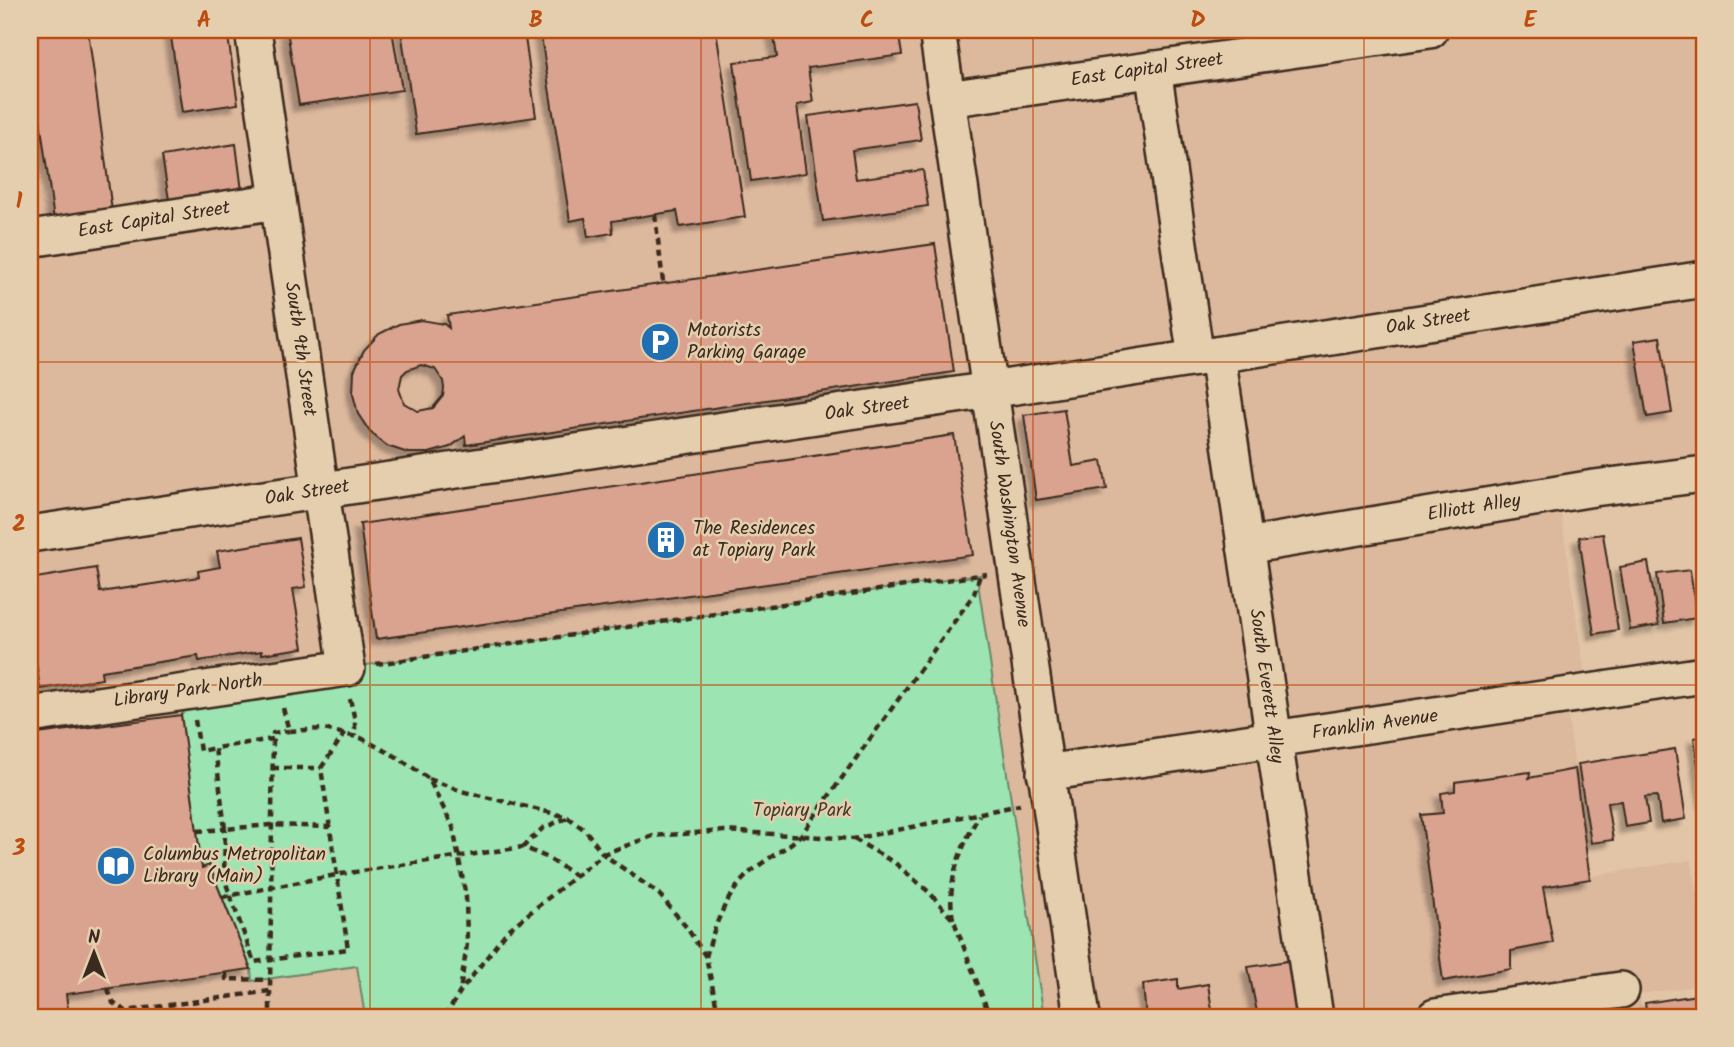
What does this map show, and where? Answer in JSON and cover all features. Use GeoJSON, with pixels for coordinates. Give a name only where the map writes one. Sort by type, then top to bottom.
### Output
{"type":"FeatureCollection","features":[{"type":"Feature","properties":{"kind":"street","name":"South 9th Street"},"geometry":{"type":"LineString","coordinates":[[253,30],[348,682]]}},
{"type":"Feature","properties":{"kind":"street","name":"South Washington Avenue"},"geometry":{"type":"LineString","coordinates":[[937,30],[1014,569],[1082,1017]]}},
{"type":"Feature","properties":{"kind":"street","name":"East Capital Street"},"geometry":{"type":"LineString","coordinates":[[947,99],[1430,30]]}},
{"type":"Feature","properties":{"kind":"street","name":"South Everett Alley"},"geometry":{"type":"LineString","coordinates":[[1153,69],[1206,357],[1245,546],[1315,1017]]}},
{"type":"Feature","properties":{"kind":"street","name":"East Capital Street"},"geometry":{"type":"LineString","coordinates":[[30,239],[278,201]]}},
{"type":"Feature","properties":{"kind":"street","name":"Oak Street"},"geometry":{"type":"LineString","coordinates":[[30,534],[990,390],[1704,279]]}},
{"type":"Feature","properties":{"kind":"street","name":"Elliott Alley"},"geometry":{"type":"LineString","coordinates":[[1245,546],[1594,488],[1704,474]]}},
{"type":"Feature","properties":{"kind":"street","name":"Franklin Avenue"},"geometry":{"type":"LineString","coordinates":[[1047,787],[1274,740],[1704,676]]}},
{"type":"Feature","properties":{"kind":"street","name":"Library Park North"},"geometry":{"type":"LineString","coordinates":[[30,715],[348,682]]}},
{"type":"Feature","properties":{"kind":"street"},"geometry":{"type":"LineString","coordinates":[[1435,1017],[1621,990]]}},
{"type":"Feature","properties":{"kind":"path"},"geometry":{"type":"LineString","coordinates":[[655,215],[663,282]]}},
{"type":"Feature","properties":{"kind":"path"},"geometry":{"type":"LineString","coordinates":[[355,736],[348,682],[1014,569]]}},
{"type":"Feature","properties":{"kind":"path"},"geometry":{"type":"LineString","coordinates":[[706,957],[715,924],[731,894],[758,865],[783,852],[801,835],[974,594],[979,575]]}},
{"type":"Feature","properties":{"kind":"path"},"geometry":{"type":"LineString","coordinates":[[285,708],[289,731]]}},
{"type":"Feature","properties":{"kind":"path"},"geometry":{"type":"LineString","coordinates":[[270,1017],[273,733],[324,729],[355,736],[397,757],[429,779],[461,791],[568,817],[586,831],[603,854],[659,894],[687,929],[706,957],[719,1017]]}},
{"type":"Feature","properties":{"kind":"path"},"geometry":{"type":"LineString","coordinates":[[273,739],[215,748],[225,829],[224,878],[254,962],[348,949],[321,768],[345,733]]}},
{"type":"Feature","properties":{"kind":"path"},"geometry":{"type":"LineString","coordinates":[[272,768],[321,768]]}},
{"type":"Feature","properties":{"kind":"path"},"geometry":{"type":"LineString","coordinates":[[429,779],[453,827],[466,897],[467,944],[460,992]]}},
{"type":"Feature","properties":{"kind":"path"},"geometry":{"type":"LineString","coordinates":[[445,1017],[460,992],[508,931],[603,854],[653,836],[724,831],[853,839],[979,814],[1047,787]]}},
{"type":"Feature","properties":{"kind":"path"},"geometry":{"type":"LineString","coordinates":[[979,814],[961,847],[950,903],[989,1017]]}},
{"type":"Feature","properties":{"kind":"path"},"geometry":{"type":"LineString","coordinates":[[523,847],[544,828],[568,817]]}},
{"type":"Feature","properties":{"kind":"path"},"geometry":{"type":"LineString","coordinates":[[197,831],[270,825],[330,827]]}},
{"type":"Feature","properties":{"kind":"path"},"geometry":{"type":"LineString","coordinates":[[853,839],[895,863],[930,892],[954,921]]}},
{"type":"Feature","properties":{"kind":"path"},"geometry":{"type":"LineString","coordinates":[[222,897],[337,875],[523,847],[546,857],[575,876]]}},
{"type":"Feature","properties":{"kind":"path"},"geometry":{"type":"LineString","coordinates":[[226,972],[226,979],[270,980]]}},
{"type":"Feature","properties":{"kind":"path"},"geometry":{"type":"LineString","coordinates":[[108,989],[113,1003],[118,1009],[126,1011],[270,991]]}},
{"type":"Feature","properties":{"kind":"shaded area"},"geometry":{"type":"Polygon","coordinates":[[[30,30],[1704,30],[1704,483],[1560,506],[1587,689],[1565,694],[1590,876],[1691,860],[1704,940],[1704,985],[1640,994],[1642,1017],[30,1017],[30,30]]]}},
{"type":"Feature","properties":{"kind":"green space","name":"Topiary Park"},"geometry":{"type":"Polygon","coordinates":[[[980,575],[978,583],[1044,1017],[365,1017],[357,966],[252,981],[251,969],[210,866],[202,868],[181,715],[210,688],[980,575]]]}},
{"type":"Feature","properties":{"kind":"building"},"geometry":{"type":"Polygon","coordinates":[[[30,30],[88,30],[112,211],[54,220],[40,120],[30,122],[30,30]]]}},
{"type":"Feature","properties":{"kind":"building"},"geometry":{"type":"Polygon","coordinates":[[[170,30],[227,30],[238,104],[182,112],[170,30]]]}},
{"type":"Feature","properties":{"kind":"building"},"geometry":{"type":"Polygon","coordinates":[[[287,30],[392,30],[402,90],[299,105],[287,30]]]}},
{"type":"Feature","properties":{"kind":"building"},"geometry":{"type":"Polygon","coordinates":[[[401,30],[524,30],[536,117],[416,134],[401,30]]]}},
{"type":"Feature","properties":{"kind":"building"},"geometry":{"type":"Polygon","coordinates":[[[540,30],[716,30],[745,217],[680,227],[677,211],[612,221],[613,233],[588,237],[585,218],[570,221],[540,30]]]}},
{"type":"Feature","properties":{"kind":"building"},"geometry":{"type":"Polygon","coordinates":[[[773,30],[898,30],[902,55],[808,68],[813,102],[797,105],[806,173],[751,181],[734,62],[777,57],[773,30]]]}},
{"type":"Feature","properties":{"kind":"building"},"geometry":{"type":"Polygon","coordinates":[[[915,101],[921,140],[852,150],[856,179],[923,170],[928,206],[823,221],[808,116],[915,101]]]}},
{"type":"Feature","properties":{"kind":"building"},"geometry":{"type":"Polygon","coordinates":[[[236,144],[242,191],[170,206],[162,156],[236,144]]]}},
{"type":"Feature","properties":{"kind":"building","name":"Motorists Parking Garage"},"geometry":{"type":"Polygon","coordinates":[[[935,244],[954,372],[466,445],[465,436],[450,447],[429,453],[408,453],[387,446],[370,432],[358,414],[353,394],[354,371],[364,350],[379,334],[399,324],[421,320],[444,324],[449,328],[447,315],[935,244]],[[421,365],[402,375],[399,389],[404,403],[418,411],[433,408],[443,396],[444,388],[435,369],[421,365]]]}},
{"type":"Feature","properties":{"kind":"building"},"geometry":{"type":"Polygon","coordinates":[[[1660,337],[1672,413],[1647,417],[1634,341],[1660,337]]]}},
{"type":"Feature","properties":{"kind":"building"},"geometry":{"type":"Polygon","coordinates":[[[1064,409],[1073,466],[1102,461],[1107,489],[1036,500],[1024,415],[1064,409]]]}},
{"type":"Feature","properties":{"kind":"building","name":"The Residences at Topiary Park"},"geometry":{"type":"Polygon","coordinates":[[[954,435],[973,555],[376,639],[360,524],[954,435]]]}},
{"type":"Feature","properties":{"kind":"building"},"geometry":{"type":"Polygon","coordinates":[[[1603,534],[1618,630],[1594,634],[1579,537],[1603,534]]]}},
{"type":"Feature","properties":{"kind":"building"},"geometry":{"type":"Polygon","coordinates":[[[298,538],[306,587],[293,589],[303,648],[262,654],[262,651],[199,661],[198,656],[101,671],[102,679],[40,689],[30,622],[30,579],[96,568],[100,592],[199,577],[198,571],[220,567],[217,551],[298,538]]]}},
{"type":"Feature","properties":{"kind":"building"},"geometry":{"type":"Polygon","coordinates":[[[1648,562],[1659,625],[1630,630],[1620,567],[1648,562]]]}},
{"type":"Feature","properties":{"kind":"building"},"geometry":{"type":"Polygon","coordinates":[[[1690,570],[1697,618],[1664,623],[1657,574],[1690,570]]]}},
{"type":"Feature","properties":{"kind":"building","name":"Columbus Metropolitan Library (Main)"},"geometry":{"type":"Polygon","coordinates":[[[181,715],[202,868],[209,865],[251,969],[66,994],[69,1017],[30,1017],[30,735],[181,715]]]}},
{"type":"Feature","properties":{"kind":"building"},"geometry":{"type":"Polygon","coordinates":[[[1704,736],[1704,803],[1694,738],[1704,736]]]}},
{"type":"Feature","properties":{"kind":"building"},"geometry":{"type":"Polygon","coordinates":[[[1675,749],[1686,819],[1661,823],[1657,796],[1645,797],[1649,823],[1625,827],[1621,801],[1607,803],[1613,840],[1591,843],[1578,764],[1675,749]]]}},
{"type":"Feature","properties":{"kind":"building"},"geometry":{"type":"Polygon","coordinates":[[[1575,769],[1590,879],[1543,887],[1553,943],[1511,951],[1511,969],[1443,981],[1421,815],[1443,813],[1441,793],[1455,791],[1455,782],[1530,772],[1529,778],[1575,769]]]}},
{"type":"Feature","properties":{"kind":"building"},"geometry":{"type":"Polygon","coordinates":[[[1294,960],[1304,1017],[1258,1017],[1248,967],[1294,960]]]}},
{"type":"Feature","properties":{"kind":"building"},"geometry":{"type":"Polygon","coordinates":[[[1178,979],[1178,989],[1208,984],[1213,1017],[1146,1017],[1143,984],[1178,979]]]}},
{"type":"Feature","properties":{"kind":"building"},"geometry":{"type":"Polygon","coordinates":[[[1704,994],[1704,1017],[1647,1017],[1645,1003],[1704,994]]]}},
{"type":"Feature","properties":{"kind":"place","name":"Motorists Parking Garage"},"geometry":{"type":"Point","coordinates":[660,342]}},
{"type":"Feature","properties":{"kind":"place","name":"The Residences at Topiary Park"},"geometry":{"type":"Point","coordinates":[666,540]}},
{"type":"Feature","properties":{"kind":"place","name":"Columbus Metropolitan Library (Main)"},"geometry":{"type":"Point","coordinates":[116,866]}}]}
